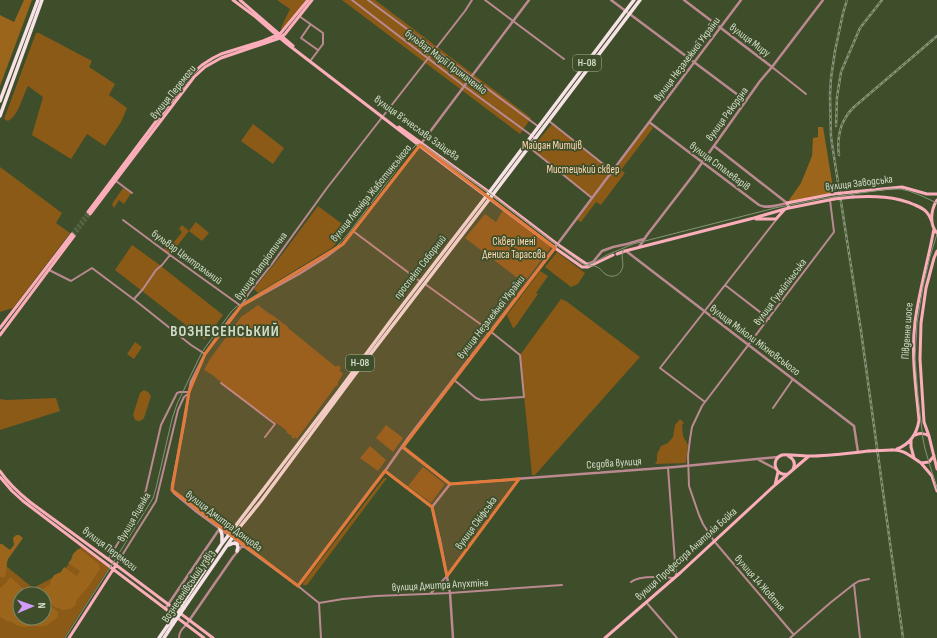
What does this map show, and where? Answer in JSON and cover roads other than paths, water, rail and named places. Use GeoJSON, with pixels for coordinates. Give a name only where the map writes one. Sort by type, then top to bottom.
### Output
{"type":"FeatureCollection","features":[{"type":"Feature","properties":{"kind":"main road"},"geometry":{"type":"LineString","coordinates":[[0,101],[38,0]]}},
{"type":"Feature","properties":{"kind":"main road"},"geometry":{"type":"LineString","coordinates":[[0,116],[42,0]]}},
{"type":"Feature","properties":{"kind":"main road","name":"вулиця Вʼячеслава Зайцева"},"geometry":{"type":"LineString","coordinates":[[233,0],[383,116],[557,244],[588,265]]}},
{"type":"Feature","properties":{"kind":"main road","name":"вулиця Вʼячеслава Зайцева"},"geometry":{"type":"LineString","coordinates":[[240,0],[280,36],[383,116]]}},
{"type":"Feature","properties":{"kind":"main road"},"geometry":{"type":"LineString","coordinates":[[280,36],[308,0]]}},
{"type":"Feature","properties":{"kind":"main road"},"geometry":{"type":"LineString","coordinates":[[280,36],[286,34],[312,0]]}},
{"type":"Feature","properties":{"kind":"main road","name":"проспект Соборний"},"geometry":{"type":"LineString","coordinates":[[300,446],[337,394],[422,282],[541,128],[549,121],[628,13],[634,0]]}},
{"type":"Feature","properties":{"kind":"main road","name":"проспект Соборний"},"geometry":{"type":"LineString","coordinates":[[541,128],[545,118],[640,0]]}},
{"type":"Feature","properties":{"kind":"main road","name":"вулиця Перемоги"},"geometry":{"type":"LineString","coordinates":[[201,68],[89,213],[191,75],[206,64],[221,54],[280,36]]}},
{"type":"Feature","properties":{"kind":"main road"},"geometry":{"type":"LineString","coordinates":[[19,51],[25,50]]}},
{"type":"Feature","properties":{"kind":"main road"},"geometry":{"type":"LineString","coordinates":[[19,51],[22,55]]}},
{"type":"Feature","properties":{"kind":"main road","name":"вулиця Заводська"},"geometry":{"type":"LineString","coordinates":[[787,203],[833,194],[902,187],[927,194],[937,194]]}},
{"type":"Feature","properties":{"kind":"main road","name":"вулиця Вʼячеслава Зайцева"},"geometry":{"type":"LineString","coordinates":[[490,195],[555,248],[582,267]]}},
{"type":"Feature","properties":{"kind":"main road","name":"вулиця Заводська"},"geometry":{"type":"LineString","coordinates":[[582,267],[625,250],[639,248],[754,218],[786,208],[832,199],[872,196],[888,197],[908,202],[923,209],[929,214],[932,222]]}},
{"type":"Feature","properties":{"kind":"main road"},"geometry":{"type":"LineString","coordinates":[[937,200],[932,210],[932,222],[937,233]]}},
{"type":"Feature","properties":{"kind":"main road"},"geometry":{"type":"LineString","coordinates":[[776,219],[786,208],[787,203]]}},
{"type":"Feature","properties":{"kind":"main road","name":"вулиця Заводська"},"geometry":{"type":"LineString","coordinates":[[754,218],[767,220],[776,219]]}},
{"type":"Feature","properties":{"kind":"main road","name":"Південне шосе"},"geometry":{"type":"LineString","coordinates":[[915,435],[919,420],[914,359],[915,324],[921,286],[934,229]]}},
{"type":"Feature","properties":{"kind":"main road"},"geometry":{"type":"LineString","coordinates":[[0,335],[73,235]]}},
{"type":"Feature","properties":{"kind":"main road","name":"Південне шосе"},"geometry":{"type":"LineString","coordinates":[[929,436],[924,422],[920,359],[921,330],[926,288],[937,251]]}},
{"type":"Feature","properties":{"kind":"main road"},"geometry":{"type":"LineString","coordinates":[[0,328],[45,272]]}},
{"type":"Feature","properties":{"kind":"main road","name":"проспект Соборний"},"geometry":{"type":"LineString","coordinates":[[221,545],[231,537],[342,392],[422,282]]}},
{"type":"Feature","properties":{"kind":"main road"},"geometry":{"type":"LineString","coordinates":[[337,394],[342,392]]}},
{"type":"Feature","properties":{"kind":"main road"},"geometry":{"type":"LineString","coordinates":[[775,485],[777,470],[775,462],[779,457],[785,455],[809,456],[892,450],[904,447],[915,435],[924,433],[929,436],[937,469]]}},
{"type":"Feature","properties":{"kind":"main road"},"geometry":{"type":"LineString","coordinates":[[911,440],[914,458]]}},
{"type":"Feature","properties":{"kind":"main road"},"geometry":{"type":"LineString","coordinates":[[897,449],[908,454],[921,463],[932,476],[937,491]]}},
{"type":"Feature","properties":{"kind":"main road"},"geometry":{"type":"LineString","coordinates":[[788,456],[794,463],[790,473]]}},
{"type":"Feature","properties":{"kind":"main road"},"geometry":{"type":"LineString","coordinates":[[777,470],[783,474],[790,473],[809,456]]}},
{"type":"Feature","properties":{"kind":"main road"},"geometry":{"type":"LineString","coordinates":[[921,463],[929,462],[934,456]]}},
{"type":"Feature","properties":{"kind":"main road","name":"вулиця Перемоги"},"geometry":{"type":"LineString","coordinates":[[0,471],[10,485],[20,495],[108,560],[116,564],[213,638]]}},
{"type":"Feature","properties":{"kind":"main road","name":"вулиця Професора Анатолія Бойка"},"geometry":{"type":"LineString","coordinates":[[605,638],[790,473]]}},
{"type":"Feature","properties":{"kind":"main road","name":"вулиця Перемоги"},"geometry":{"type":"LineString","coordinates":[[0,477],[23,501],[204,638]]}},
{"type":"Feature","properties":{"kind":"main road"},"geometry":{"type":"LineString","coordinates":[[220,528],[222,541],[221,545]]}},
{"type":"Feature","properties":{"kind":"main road","name":"проспект Соборний"},"geometry":{"type":"LineString","coordinates":[[228,545],[231,537]]}},
{"type":"Feature","properties":{"kind":"main road"},"geometry":{"type":"LineString","coordinates":[[79,543],[82,540]]}},
{"type":"Feature","properties":{"kind":"main road"},"geometry":{"type":"LineString","coordinates":[[228,545],[234,543],[237,544],[237,551]]}},
{"type":"Feature","properties":{"kind":"main road","name":"Вознесенівський узвіз"},"geometry":{"type":"LineString","coordinates":[[183,607],[221,545]]}},
{"type":"Feature","properties":{"kind":"main road","name":"Вознесенівський узвіз"},"geometry":{"type":"LineString","coordinates":[[160,638],[228,545]]}},
{"type":"Feature","properties":{"kind":"main road","name":"вулиця Яценка"},"geometry":{"type":"LineString","coordinates":[[69,638],[116,564]]}},
{"type":"Feature","properties":{"kind":"main road"},"geometry":{"type":"LineString","coordinates":[[142,591],[145,586]]}},
{"type":"Feature","properties":{"kind":"main road","name":"Вознесенівський узвіз"},"geometry":{"type":"LineString","coordinates":[[164,638],[172,623]]}},
{"type":"Feature","properties":{"kind":"street","name":"бульвар Марії Примаченко"},"geometry":{"type":"LineString","coordinates":[[352,0],[464,86],[534,137]]}},
{"type":"Feature","properties":{"kind":"street","name":"бульвар Марії Примаченко"},"geometry":{"type":"LineString","coordinates":[[368,0],[541,128]]}},
{"type":"Feature","properties":{"kind":"street","name":"вулиця Патріотична"},"geometry":{"type":"LineString","coordinates":[[189,393],[191,382],[205,354],[230,319],[332,182],[472,0]]}},
{"type":"Feature","properties":{"kind":"street"},"geometry":{"type":"LineString","coordinates":[[485,0],[564,59]]}},
{"type":"Feature","properties":{"kind":"street","name":"вулиця Леоніда Жаботинського"},"geometry":{"type":"LineString","coordinates":[[241,306],[299,274],[343,244],[421,144],[529,0]]}},
{"type":"Feature","properties":{"kind":"street"},"geometry":{"type":"LineString","coordinates":[[611,0],[746,101]]}},
{"type":"Feature","properties":{"kind":"street","name":"вулиця Миру"},"geometry":{"type":"LineString","coordinates":[[684,0],[806,94]]}},
{"type":"Feature","properties":{"kind":"street","name":"вулиця Незалежної України"},"geometry":{"type":"LineString","coordinates":[[298,586],[385,471],[408,438],[555,248],[741,0]]}},
{"type":"Feature","properties":{"kind":"street","name":"вулиця Рекордна"},"geometry":{"type":"LineString","coordinates":[[639,248],[644,238],[823,0]]}},
{"type":"Feature","properties":{"kind":"street"},"geometry":{"type":"LineString","coordinates":[[299,16],[323,33],[323,44],[311,60]]}},
{"type":"Feature","properties":{"kind":"street"},"geometry":{"type":"LineString","coordinates":[[310,24],[301,38],[318,50]]}},
{"type":"Feature","properties":{"kind":"street"},"geometry":{"type":"LineString","coordinates":[[545,118],[612,171]]}},
{"type":"Feature","properties":{"kind":"street","name":"вулиця Сталеварів"},"geometry":{"type":"LineString","coordinates":[[649,122],[762,207],[787,203]]}},
{"type":"Feature","properties":{"kind":"street"},"geometry":{"type":"LineString","coordinates":[[527,146],[592,198]]}},
{"type":"Feature","properties":{"kind":"street"},"geometry":{"type":"LineString","coordinates":[[714,146],[787,203]]}},
{"type":"Feature","properties":{"kind":"street"},"geometry":{"type":"LineString","coordinates":[[115,181],[132,193]]}},
{"type":"Feature","properties":{"kind":"street","name":"вулиця Гуляйпільська"},"geometry":{"type":"LineString","coordinates":[[714,541],[703,524],[689,486],[688,466],[692,427],[702,406],[834,232],[832,199]]}},
{"type":"Feature","properties":{"kind":"street"},"geometry":{"type":"LineString","coordinates":[[705,402],[660,368],[776,219]]}},
{"type":"Feature","properties":{"kind":"street","name":"бульвар Центральний"},"geometry":{"type":"LineString","coordinates":[[123,220],[170,256],[241,306]]}},
{"type":"Feature","properties":{"kind":"street"},"geometry":{"type":"LineString","coordinates":[[353,231],[490,331],[520,355],[524,397],[481,400],[476,398],[453,379]]}},
{"type":"Feature","properties":{"kind":"street"},"geometry":{"type":"LineString","coordinates":[[588,265],[593,262],[602,251],[644,238]]}},
{"type":"Feature","properties":{"kind":"street","name":"вулиця Миколи Міхновського"},"geometry":{"type":"LineString","coordinates":[[625,250],[854,426],[858,452]]}},
{"type":"Feature","properties":{"kind":"street"},"geometry":{"type":"LineString","coordinates":[[134,300],[156,270],[170,256]]}},
{"type":"Feature","properties":{"kind":"street"},"geometry":{"type":"LineString","coordinates":[[48,268],[71,282],[92,268],[191,345],[205,354]]}},
{"type":"Feature","properties":{"kind":"street"},"geometry":{"type":"LineString","coordinates":[[725,285],[769,319]]}},
{"type":"Feature","properties":{"kind":"street"},"geometry":{"type":"LineString","coordinates":[[773,408],[793,379]]}},
{"type":"Feature","properties":{"kind":"street"},"geometry":{"type":"LineString","coordinates":[[221,383],[275,424],[265,437]]}},
{"type":"Feature","properties":{"kind":"street"},"geometry":{"type":"LineString","coordinates":[[108,560],[141,504],[146,490],[161,425],[177,393],[189,393]]}},
{"type":"Feature","properties":{"kind":"street","name":"вулиця Дмитра Донцова"},"geometry":{"type":"LineString","coordinates":[[189,393],[172,490],[231,537],[319,603]]}},
{"type":"Feature","properties":{"kind":"street","name":"вулиця Яценка"},"geometry":{"type":"LineString","coordinates":[[116,564],[156,501],[178,410],[184,397],[189,393]]}},
{"type":"Feature","properties":{"kind":"street"},"geometry":{"type":"LineString","coordinates":[[385,471],[432,507],[450,484],[402,447]]}},
{"type":"Feature","properties":{"kind":"street","name":"Сєдова вулиця"},"geometry":{"type":"LineString","coordinates":[[450,484],[668,468],[779,457]]}},
{"type":"Feature","properties":{"kind":"street"},"geometry":{"type":"LineString","coordinates":[[758,460],[777,470]]}},
{"type":"Feature","properties":{"kind":"street"},"geometry":{"type":"LineString","coordinates":[[631,582],[635,579],[675,577],[668,468]]}},
{"type":"Feature","properties":{"kind":"street","name":"вулиця Скіфська"},"geometry":{"type":"LineString","coordinates":[[430,594],[434,592],[519,479]]}},
{"type":"Feature","properties":{"kind":"street","name":"вулиця Скіфська"},"geometry":{"type":"LineString","coordinates":[[432,507],[450,593],[453,638]]}},
{"type":"Feature","properties":{"kind":"street"},"geometry":{"type":"LineString","coordinates":[[165,609],[220,528]]}},
{"type":"Feature","properties":{"kind":"street","name":"вулиця 14 Жовтня"},"geometry":{"type":"LineString","coordinates":[[714,541],[794,634]]}},
{"type":"Feature","properties":{"kind":"street"},"geometry":{"type":"LineString","coordinates":[[237,544],[243,545]]}},
{"type":"Feature","properties":{"kind":"street"},"geometry":{"type":"LineString","coordinates":[[179,638],[181,630],[190,620],[237,551],[243,545]]}},
{"type":"Feature","properties":{"kind":"street"},"geometry":{"type":"LineString","coordinates":[[790,638],[854,584],[859,581],[869,579]]}},
{"type":"Feature","properties":{"kind":"street"},"geometry":{"type":"LineString","coordinates":[[854,584],[860,638]]}},
{"type":"Feature","properties":{"kind":"street","name":"вулиця Дмитра Апухтіна"},"geometry":{"type":"LineString","coordinates":[[319,603],[376,596],[450,593],[562,585]]}},
{"type":"Feature","properties":{"kind":"street"},"geometry":{"type":"LineString","coordinates":[[646,602],[677,638]]}},
{"type":"Feature","properties":{"kind":"street"},"geometry":{"type":"LineString","coordinates":[[319,603],[321,638]]}},
{"type":"Feature","properties":{"kind":"tunnel"},"geometry":{"type":"LineString","coordinates":[[72,234],[88,212]]}},
{"type":"Feature","properties":{"kind":"tunnel"},"geometry":{"type":"LineString","coordinates":[[74,236],[90,214]]}},
{"type":"Feature","properties":{"kind":"tram line"},"geometry":{"type":"LineString","coordinates":[[65,638],[153,498],[177,404],[202,352],[236,307],[337,246],[348,234],[416,145],[421,144],[426,147],[581,263],[586,265],[633,244],[775,208],[820,199],[888,189],[900,189],[909,191],[937,203]]}},
{"type":"Feature","properties":{"kind":"tram line"},"geometry":{"type":"LineString","coordinates":[[937,234],[923,287],[917,323],[915,359],[923,439],[937,489]]}},
{"type":"Feature","properties":{"kind":"tram line"},"geometry":{"type":"LineString","coordinates":[[588,266],[596,266],[606,275],[616,276],[620,273],[623,266],[622,255],[624,249]]}},
{"type":"Feature","properties":{"kind":"railway"},"geometry":{"type":"LineString","coordinates":[[847,0],[835,51],[831,78],[831,137],[861,331],[903,638]]}},
{"type":"Feature","properties":{"kind":"railway"},"geometry":{"type":"LineString","coordinates":[[836,126],[837,97],[841,72],[860,28],[882,0]]}},
{"type":"Feature","properties":{"kind":"railway"},"geometry":{"type":"LineString","coordinates":[[839,155],[838,140],[840,130],[844,121],[854,107],[937,36]]}},
{"type":"Feature","properties":{"kind":"district","name":"ВОЗНЕСЕНСЬКИЙ"},"geometry":{"type":"Point","coordinates":[225,331]}},
{"type":"Feature","properties":{"kind":"park label","name":"Майдан Митців"},"geometry":{"type":"Point","coordinates":[552,145]}},
{"type":"Feature","properties":{"kind":"park label","name":"Мистецький сквер"},"geometry":{"type":"Point","coordinates":[583,169]}},
{"type":"Feature","properties":{"kind":"park label","name":"Сквер імені Дениса Тарасова"},"geometry":{"type":"Point","coordinates":[514,247]}}]}
